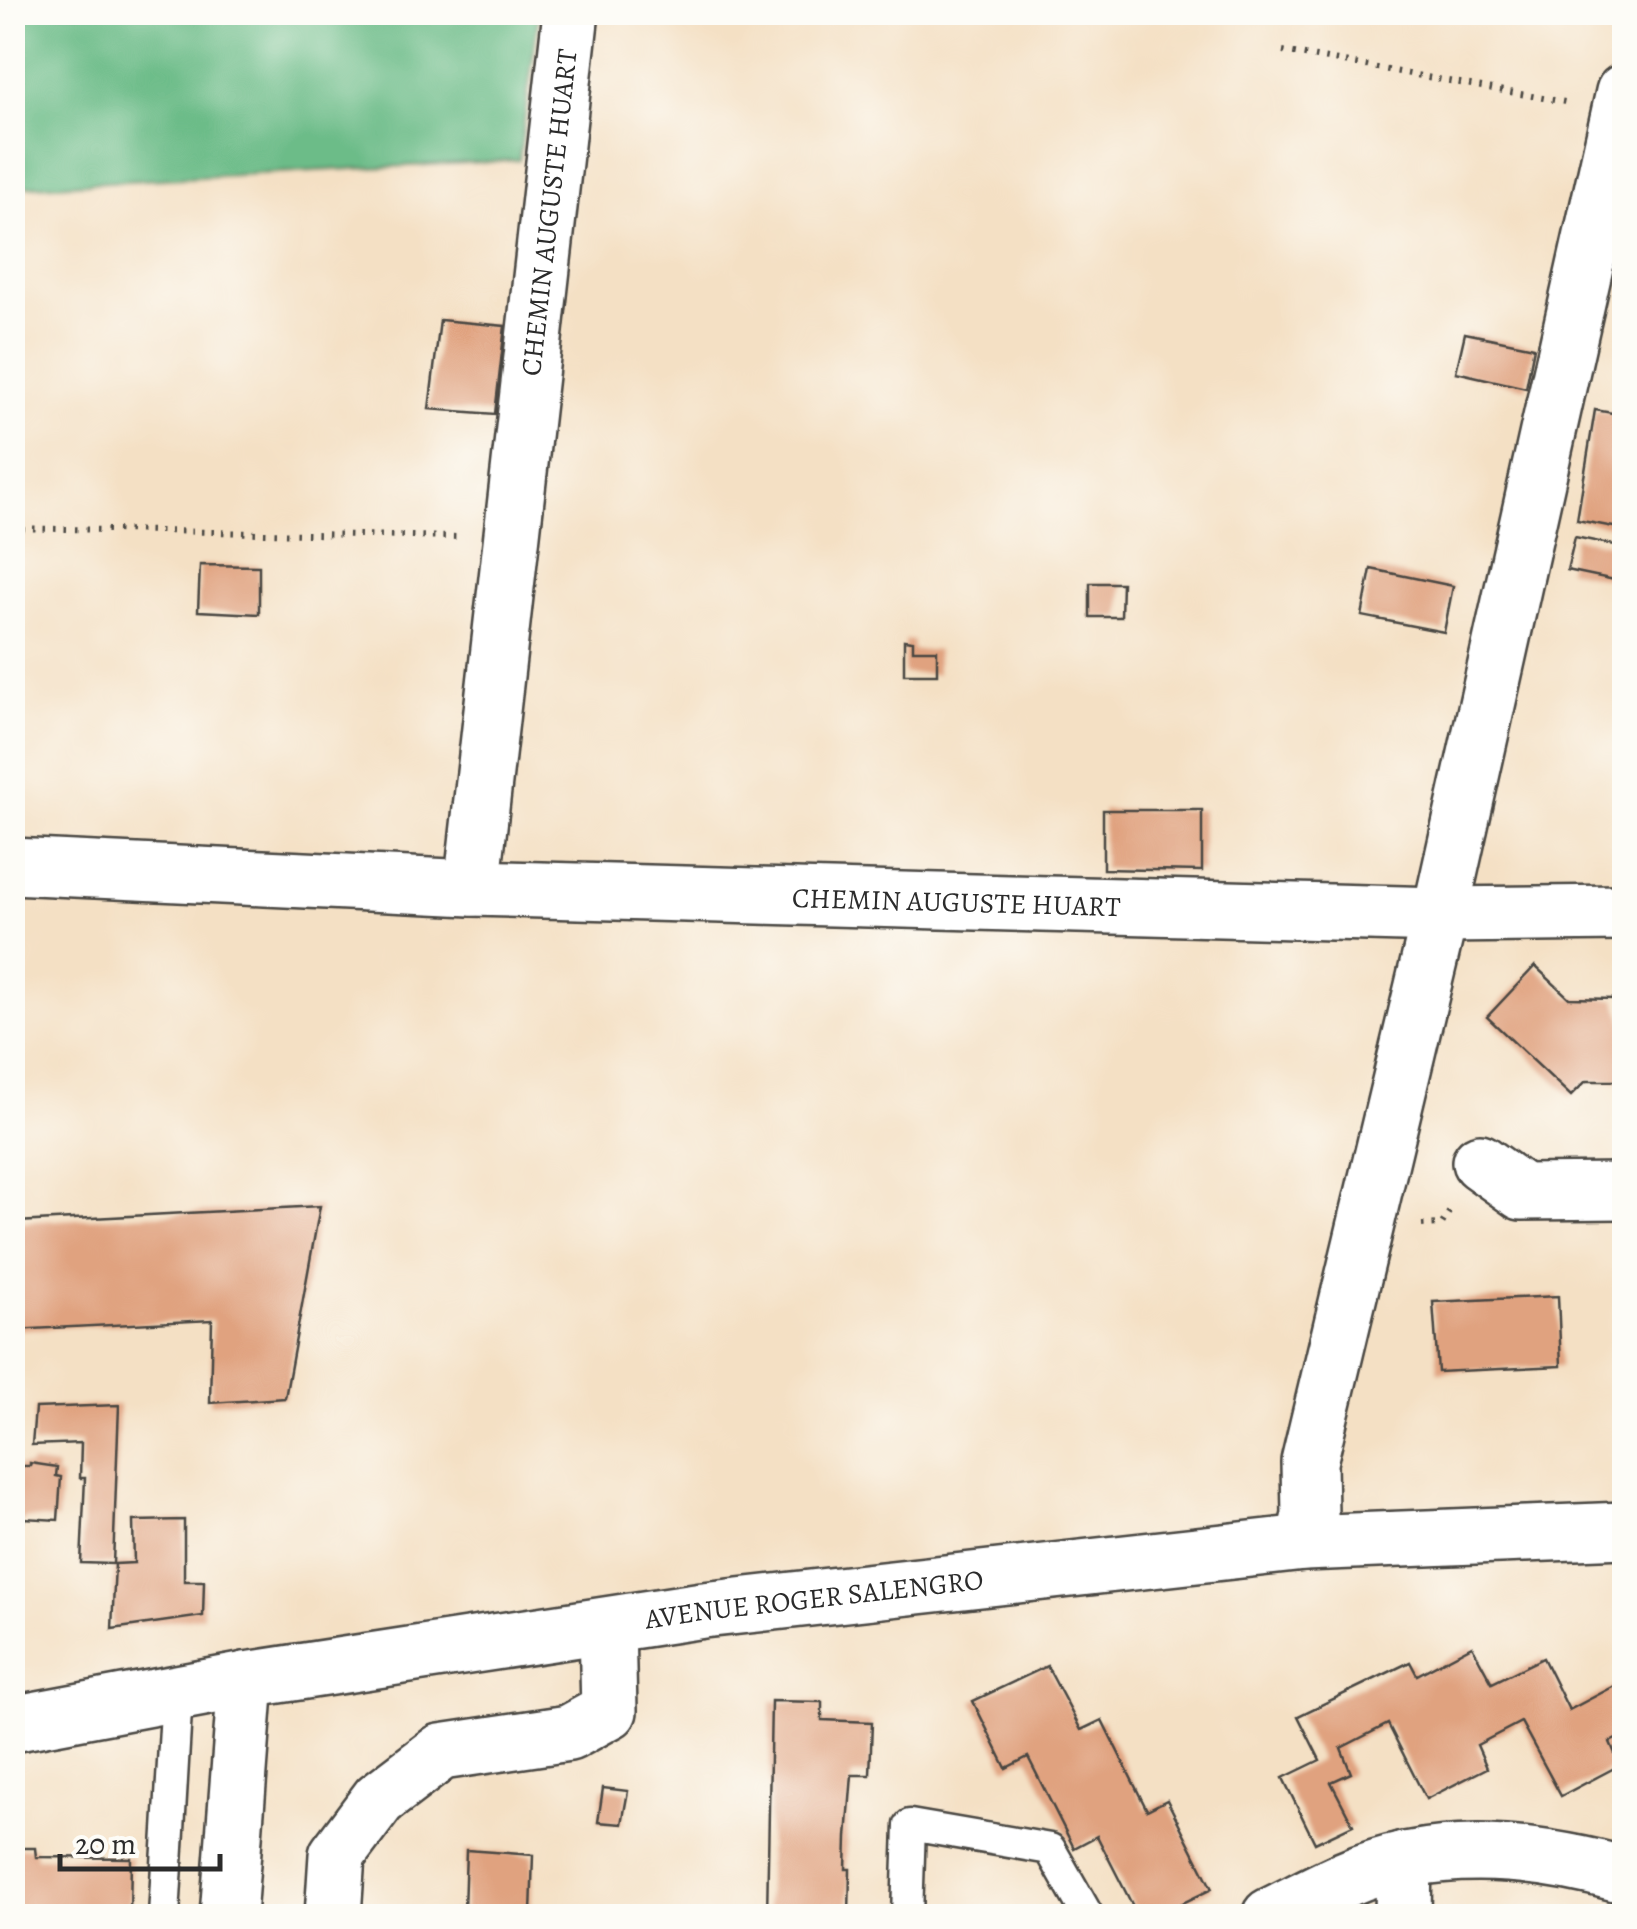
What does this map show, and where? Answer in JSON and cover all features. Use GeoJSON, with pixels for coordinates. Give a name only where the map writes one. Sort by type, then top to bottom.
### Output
{"type":"FeatureCollection","features":[{"type":"Feature","properties":{"kind":"street","name":"CHEMIN AUGUSTE HUART"},"geometry":{"type":"LineString","coordinates":[[472,888],[571,12]]}},
{"type":"Feature","properties":{"kind":"street"},"geometry":{"type":"LineString","coordinates":[[1304,1543],[1310,1515],[1309,1462],[1440,915],[1622,102]]}},
{"type":"Feature","properties":{"kind":"street","name":"CHEMIN AUGUSTE HUART"},"geometry":{"type":"LineString","coordinates":[[12,866],[472,888],[1440,915],[1624,913]]}},
{"type":"Feature","properties":{"kind":"street"},"geometry":{"type":"LineString","coordinates":[[1480,1162],[1522,1192],[1624,1191]]}},
{"type":"Feature","properties":{"kind":"street","name":"AVENUE ROGER SALENGRO"},"geometry":{"type":"LineString","coordinates":[[12,1724],[246,1680],[704,1610],[1304,1543],[1624,1530]]}},
{"type":"Feature","properties":{"kind":"street"},"geometry":{"type":"LineString","coordinates":[[333,1916],[337,1855],[379,1799],[441,1752],[569,1733],[609,1711],[607,1626]]}},
{"type":"Feature","properties":{"kind":"street"},"geometry":{"type":"LineString","coordinates":[[228,1916],[246,1680]]}},
{"type":"Feature","properties":{"kind":"street"},"geometry":{"type":"LineString","coordinates":[[1270,1916],[1348,1877],[1404,1860],[1460,1850],[1580,1863],[1624,1875]]}},
{"type":"Feature","properties":{"kind":"street"},"geometry":{"type":"LineString","coordinates":[[1403,1916],[1404,1860]]}},
{"type":"Feature","properties":{"kind":"lane"},"geometry":{"type":"LineString","coordinates":[[164,1916],[177,1694]]}},
{"type":"Feature","properties":{"kind":"lane"},"geometry":{"type":"LineString","coordinates":[[907,1916],[910,1824],[1050,1848],[1088,1916]]}},
{"type":"Feature","properties":{"kind":"path"},"geometry":{"type":"LineString","coordinates":[[1283,51],[1622,102]]}},
{"type":"Feature","properties":{"kind":"path"},"geometry":{"type":"LineString","coordinates":[[12,528],[511,538]]}},
{"type":"Feature","properties":{"kind":"path"},"geometry":{"type":"LineString","coordinates":[[1366,1226],[1442,1224],[1480,1162]]}},
{"type":"Feature","properties":{"kind":"green space"},"geometry":{"type":"Polygon","coordinates":[[[13,12],[539,13],[519,160],[13,187],[13,12]]]}},
{"type":"Feature","properties":{"kind":"building"},"geometry":{"type":"Polygon","coordinates":[[[440,320],[505,326],[495,414],[429,409],[440,320]]]}},
{"type":"Feature","properties":{"kind":"building"},"geometry":{"type":"Polygon","coordinates":[[[1465,333],[1534,347],[1526,388],[1456,372],[1465,333]]]}},
{"type":"Feature","properties":{"kind":"building"},"geometry":{"type":"Polygon","coordinates":[[[1595,410],[1624,415],[1624,529],[1577,520],[1595,410]]]}},
{"type":"Feature","properties":{"kind":"building"},"geometry":{"type":"Polygon","coordinates":[[[1575,537],[1624,547],[1624,582],[1567,570],[1575,537]]]}},
{"type":"Feature","properties":{"kind":"building"},"geometry":{"type":"Polygon","coordinates":[[[200,565],[259,566],[259,614],[198,611],[200,565]]]}},
{"type":"Feature","properties":{"kind":"building"},"geometry":{"type":"Polygon","coordinates":[[[1371,569],[1453,586],[1444,632],[1362,616],[1371,569]]]}},
{"type":"Feature","properties":{"kind":"building"},"geometry":{"type":"Polygon","coordinates":[[[1090,583],[1122,583],[1121,617],[1090,617],[1090,583]]]}},
{"type":"Feature","properties":{"kind":"building"},"geometry":{"type":"Polygon","coordinates":[[[904,640],[913,641],[913,650],[937,650],[937,674],[904,674],[904,640]]]}},
{"type":"Feature","properties":{"kind":"building"},"geometry":{"type":"Polygon","coordinates":[[[1103,810],[1202,810],[1202,871],[1103,869],[1103,810]]]}},
{"type":"Feature","properties":{"kind":"building"},"geometry":{"type":"Polygon","coordinates":[[[1535,966],[1569,998],[1616,999],[1624,1025],[1624,1081],[1586,1081],[1571,1096],[1487,1017],[1535,966]]]}},
{"type":"Feature","properties":{"kind":"building"},"geometry":{"type":"Polygon","coordinates":[[[320,1206],[285,1398],[210,1403],[212,1320],[12,1330],[12,1233],[17,1234],[17,1222],[320,1206]]]}},
{"type":"Feature","properties":{"kind":"building"},"geometry":{"type":"Polygon","coordinates":[[[1558,1296],[1561,1366],[1438,1372],[1433,1302],[1558,1296]]]}},
{"type":"Feature","properties":{"kind":"building"},"geometry":{"type":"Polygon","coordinates":[[[119,1405],[113,1564],[81,1563],[85,1478],[80,1478],[81,1443],[32,1445],[35,1408],[119,1405]]]}},
{"type":"Feature","properties":{"kind":"building"},"geometry":{"type":"Polygon","coordinates":[[[30,1463],[57,1467],[56,1476],[61,1477],[58,1520],[12,1521],[12,1466],[30,1463]]]}},
{"type":"Feature","properties":{"kind":"building"},"geometry":{"type":"Polygon","coordinates":[[[184,1520],[184,1581],[204,1581],[203,1616],[112,1629],[115,1564],[134,1563],[133,1521],[184,1520]]]}},
{"type":"Feature","properties":{"kind":"building"},"geometry":{"type":"Polygon","coordinates":[[[1472,1646],[1492,1683],[1543,1658],[1569,1710],[1624,1681],[1624,1735],[1610,1742],[1620,1765],[1561,1796],[1521,1722],[1477,1745],[1487,1768],[1426,1799],[1388,1724],[1341,1748],[1351,1773],[1331,1782],[1353,1825],[1315,1843],[1283,1778],[1320,1760],[1298,1716],[1410,1662],[1417,1675],[1472,1646]]]}},
{"type":"Feature","properties":{"kind":"building"},"geometry":{"type":"Polygon","coordinates":[[[1047,1666],[1081,1730],[1102,1720],[1147,1810],[1167,1800],[1212,1889],[1156,1916],[1138,1916],[1097,1836],[1074,1848],[1028,1757],[1006,1768],[973,1701],[1047,1666]]]}},
{"type":"Feature","properties":{"kind":"building"},"geometry":{"type":"Polygon","coordinates":[[[771,1701],[822,1702],[822,1720],[872,1722],[870,1775],[852,1775],[846,1869],[850,1869],[849,1916],[767,1916],[771,1701]]]}},
{"type":"Feature","properties":{"kind":"building"},"geometry":{"type":"Polygon","coordinates":[[[603,1788],[628,1791],[622,1824],[598,1822],[603,1788]]]}},
{"type":"Feature","properties":{"kind":"building"},"geometry":{"type":"Polygon","coordinates":[[[12,1848],[35,1848],[36,1857],[131,1858],[130,1916],[12,1916],[12,1848]]]}},
{"type":"Feature","properties":{"kind":"building"},"geometry":{"type":"Polygon","coordinates":[[[466,1850],[533,1855],[531,1913],[452,1916],[452,1910],[464,1911],[466,1850]]]}}]}
